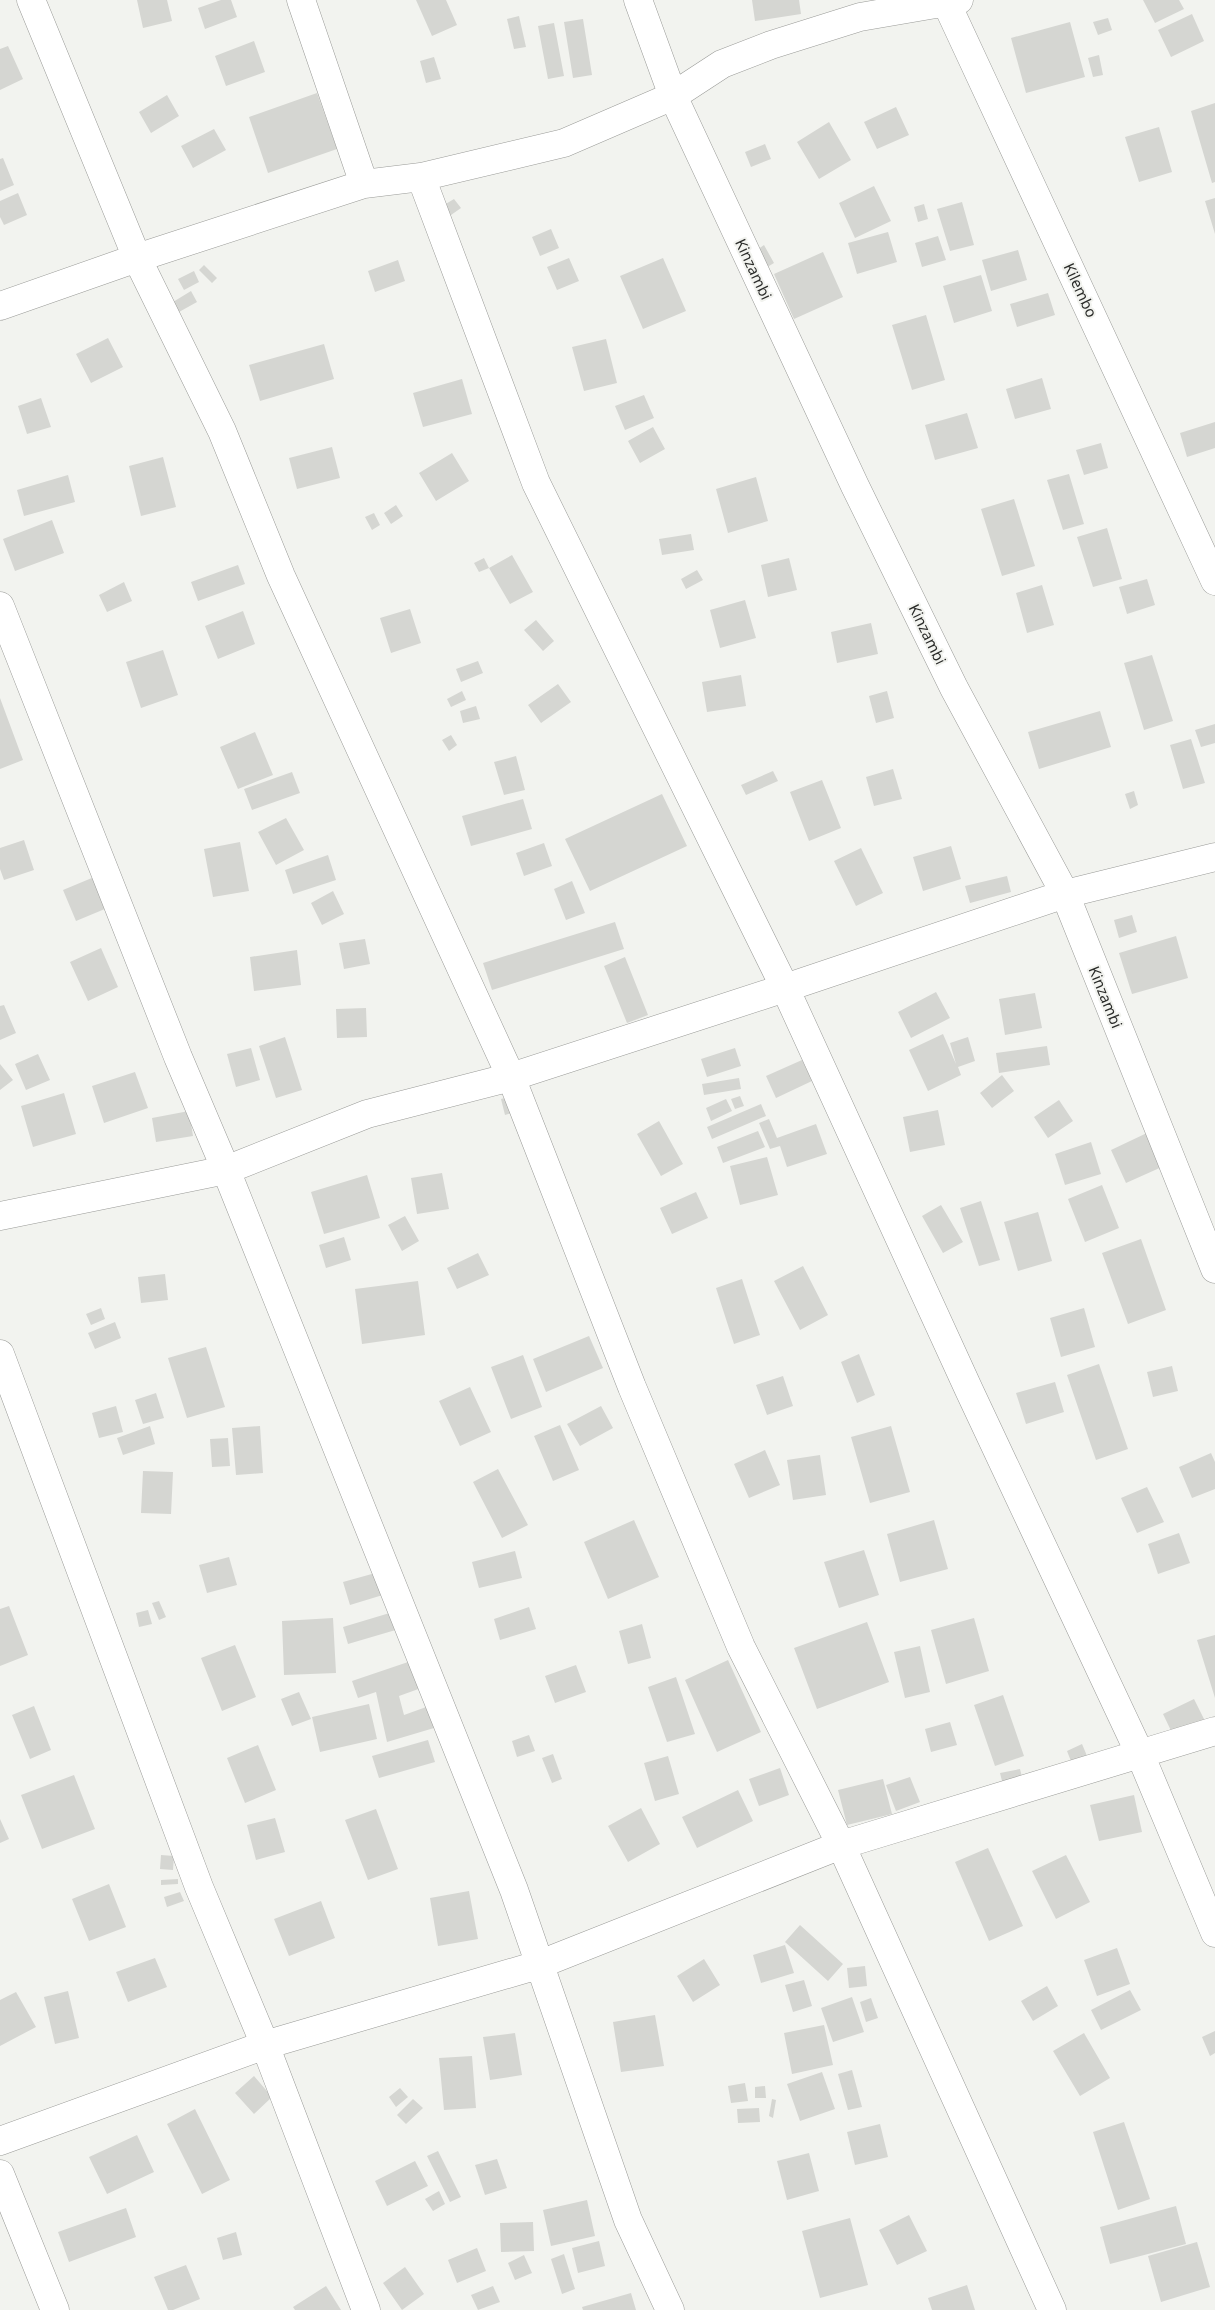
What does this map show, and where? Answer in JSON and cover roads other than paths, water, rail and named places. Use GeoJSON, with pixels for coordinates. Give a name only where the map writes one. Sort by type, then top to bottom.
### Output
{"type":"FeatureCollection","features":[{"type":"Feature","properties":{"kind":"street"},"geometry":{"type":"LineString","coordinates":[[31,0],[137,258],[222,431],[281,576],[511,1077],[632,1387],[741,1648],[841,1845],[1052,2310]]}},
{"type":"Feature","properties":{"kind":"street"},"geometry":{"type":"LineString","coordinates":[[301,0],[364,184]]}},
{"type":"Feature","properties":{"kind":"street","name":"Kinzambi"},"geometry":{"type":"LineString","coordinates":[[638,0],[673,96],[855,486],[954,688],[1065,894],[1215,1269]]}},
{"type":"Feature","properties":{"kind":"street"},"geometry":{"type":"LineString","coordinates":[[0,306],[137,258],[364,184],[421,177],[564,143],[673,96],[722,64],[771,45],[860,17],[950,1]]}},
{"type":"Feature","properties":{"kind":"street","name":"Kilembo"},"geometry":{"type":"LineString","coordinates":[[950,1],[1215,582]]}},
{"type":"Feature","properties":{"kind":"street"},"geometry":{"type":"LineString","coordinates":[[421,177],[536,483],[785,988],[969,1390],[1140,1754],[1215,1932]]}},
{"type":"Feature","properties":{"kind":"street"},"geometry":{"type":"LineString","coordinates":[[0,606],[178,1058],[226,1170],[510,1880],[628,2220],[670,2310]]}},
{"type":"Feature","properties":{"kind":"street"},"geometry":{"type":"LineString","coordinates":[[0,1216],[226,1170],[367,1114],[511,1077],[1065,894],[1215,857]]}},
{"type":"Feature","properties":{"kind":"street"},"geometry":{"type":"LineString","coordinates":[[0,1354],[198,1887],[265,2045],[366,2310]]}},
{"type":"Feature","properties":{"kind":"street"},"geometry":{"type":"LineString","coordinates":[[0,2141],[265,2045],[538,1965],[841,1845],[1215,1731]]}},
{"type":"Feature","properties":{"kind":"street"},"geometry":{"type":"LineString","coordinates":[[0,2174],[55,2310]]}}]}
